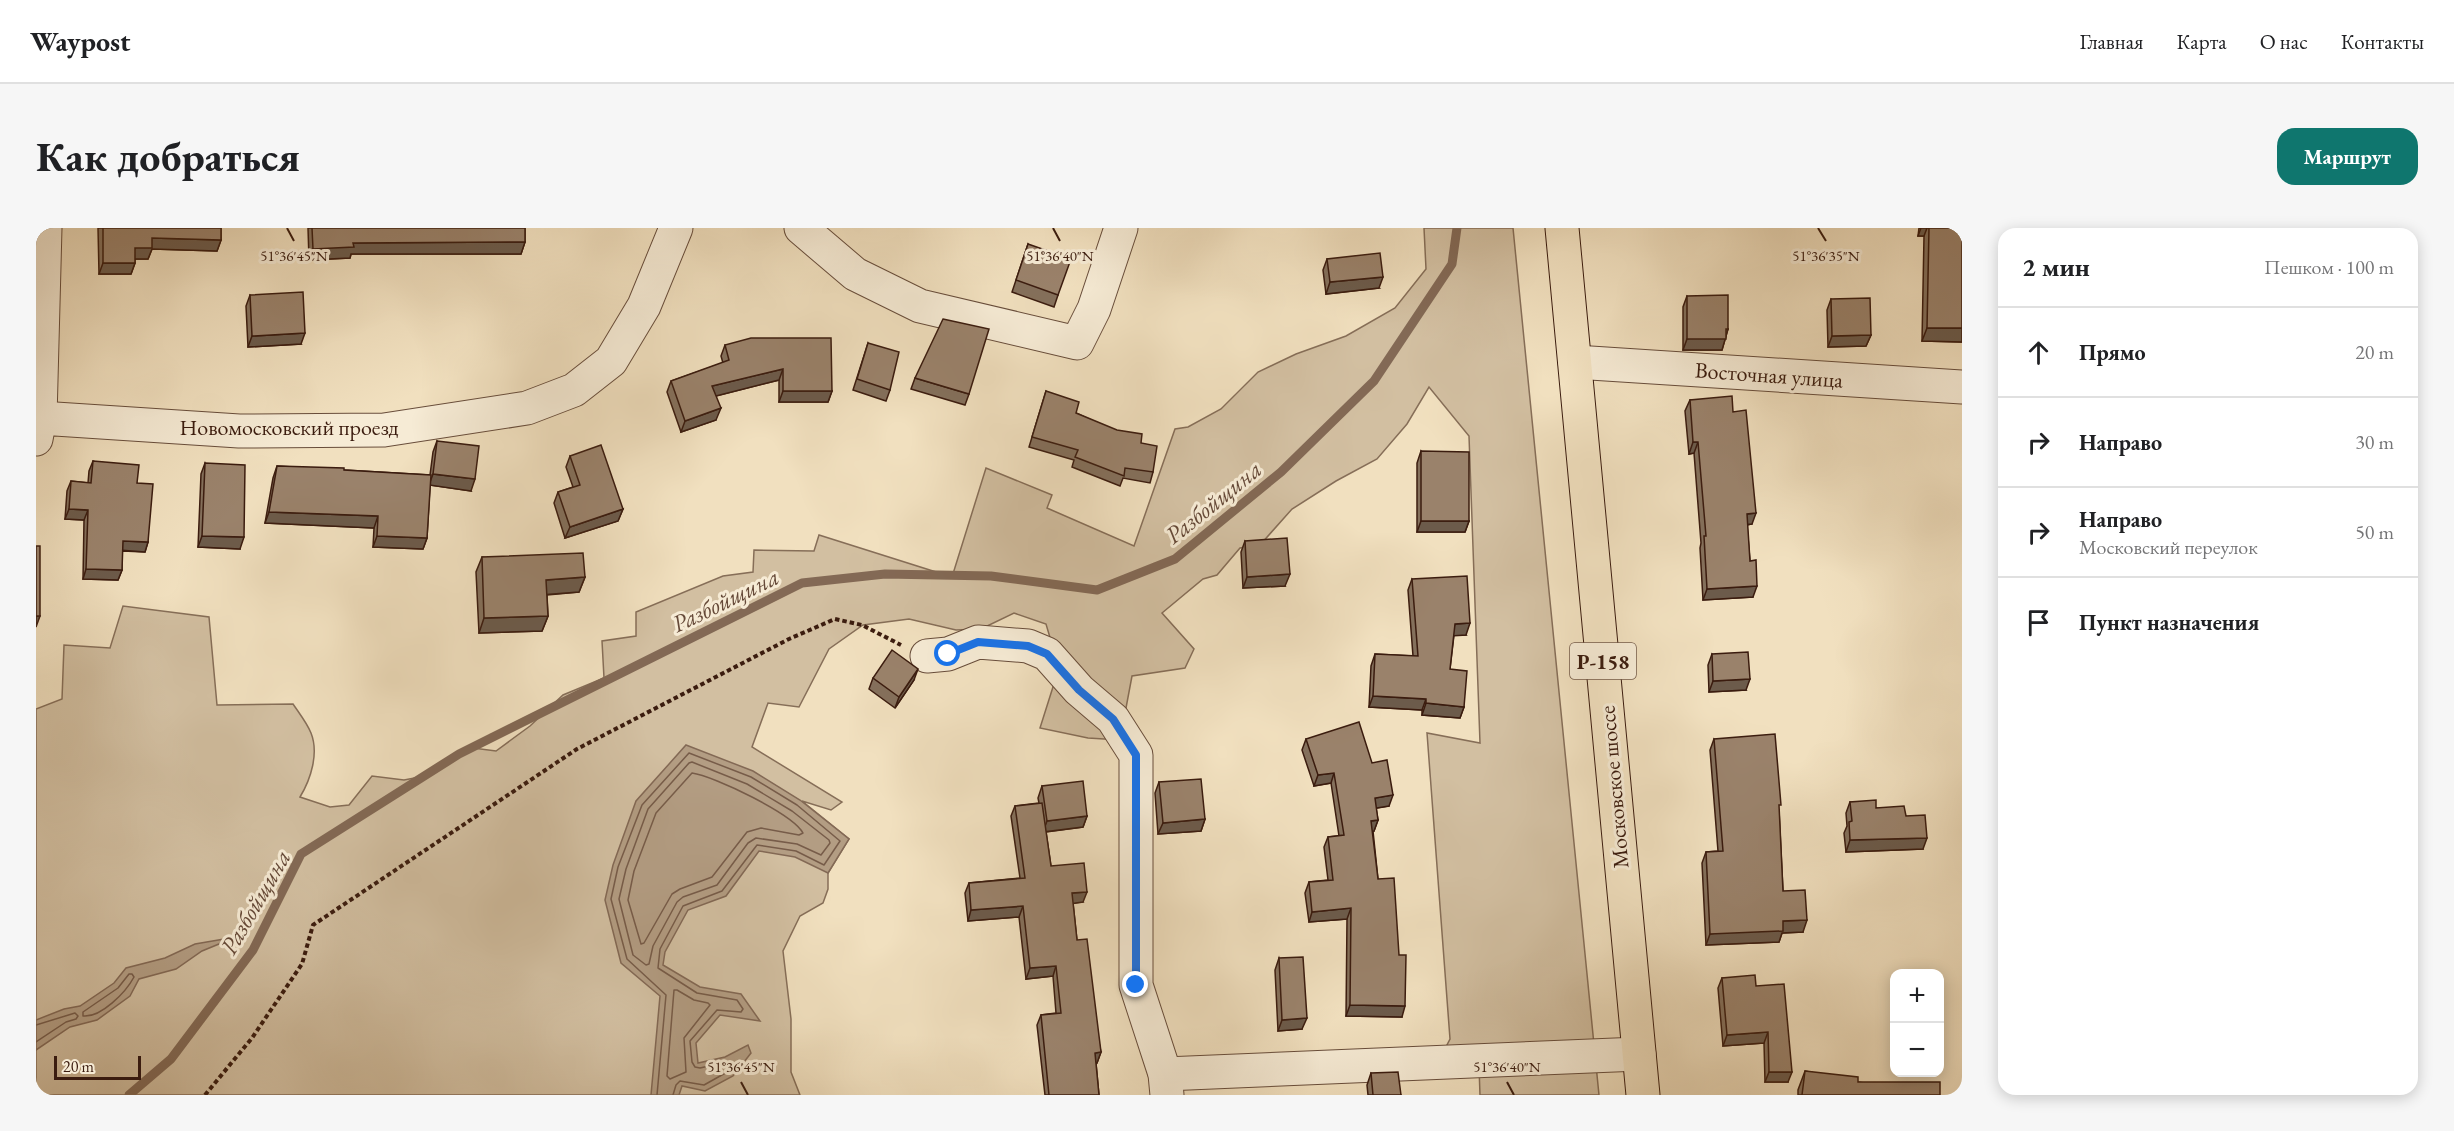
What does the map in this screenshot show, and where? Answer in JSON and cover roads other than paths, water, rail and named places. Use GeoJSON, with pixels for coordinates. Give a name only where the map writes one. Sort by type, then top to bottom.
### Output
{"type":"FeatureCollection","features":[{"type":"Feature","properties":{"kind":"main road","name":"Московское шоссе"},"geometry":{"type":"LineString","coordinates":[[1562,228],[1643,1095]]}},
{"type":"Feature","properties":{"kind":"street"},"geometry":{"type":"LineString","coordinates":[[38,429],[45,228]]}},
{"type":"Feature","properties":{"kind":"street","name":"Новомосковский проезд"},"geometry":{"type":"LineString","coordinates":[[38,429],[384,430],[527,408],[574,390],[611,361],[644,306],[676,228]]}},
{"type":"Feature","properties":{"kind":"street"},"geometry":{"type":"LineString","coordinates":[[801,228],[855,274],[921,306],[1077,344],[1094,309],[1121,228]]}},
{"type":"Feature","properties":{"kind":"street","name":"Восточная улица"},"geometry":{"type":"LineString","coordinates":[[1575,362],[1962,387]]}},
{"type":"Feature","properties":{"kind":"street"},"geometry":{"type":"LineString","coordinates":[[927,656],[948,654],[978,642],[1028,646],[1047,654],[1079,690],[1113,719],[1136,755],[1136,985],[1166,1084],[1639,1054]]}},
{"type":"Feature","properties":{"kind":"water"},"geometry":{"type":"Polygon","coordinates":[[[686,745],[753,771],[800,800],[849,839],[828,873],[795,857],[759,851],[726,896],[688,910],[665,952],[663,965],[700,987],[741,994],[760,1021],[720,1015],[696,1043],[698,1063],[725,1057],[748,1045],[751,1053],[733,1076],[705,1091],[682,1086],[679,1095],[651,1095],[660,996],[621,963],[605,900],[613,865],[636,801],[686,745]]]}},
{"type":"Feature","properties":{"kind":"water"},"geometry":{"type":"Polygon","coordinates":[[[236,937],[202,951],[176,969],[139,979],[130,996],[97,1020],[70,1027],[36,1050],[36,1020],[64,1009],[80,1006],[114,983],[126,968],[165,958],[195,944],[236,937]]]}},
{"type":"Feature","properties":{"kind":"waterway","name":"Разбойщина"},"geometry":{"type":"LineString","coordinates":[[129,1095],[171,1059],[253,950],[301,854],[459,754],[802,583],[885,574],[991,576],[1097,590],[1175,559],[1281,472],[1374,381],[1452,264],[1457,228]]}}]}
